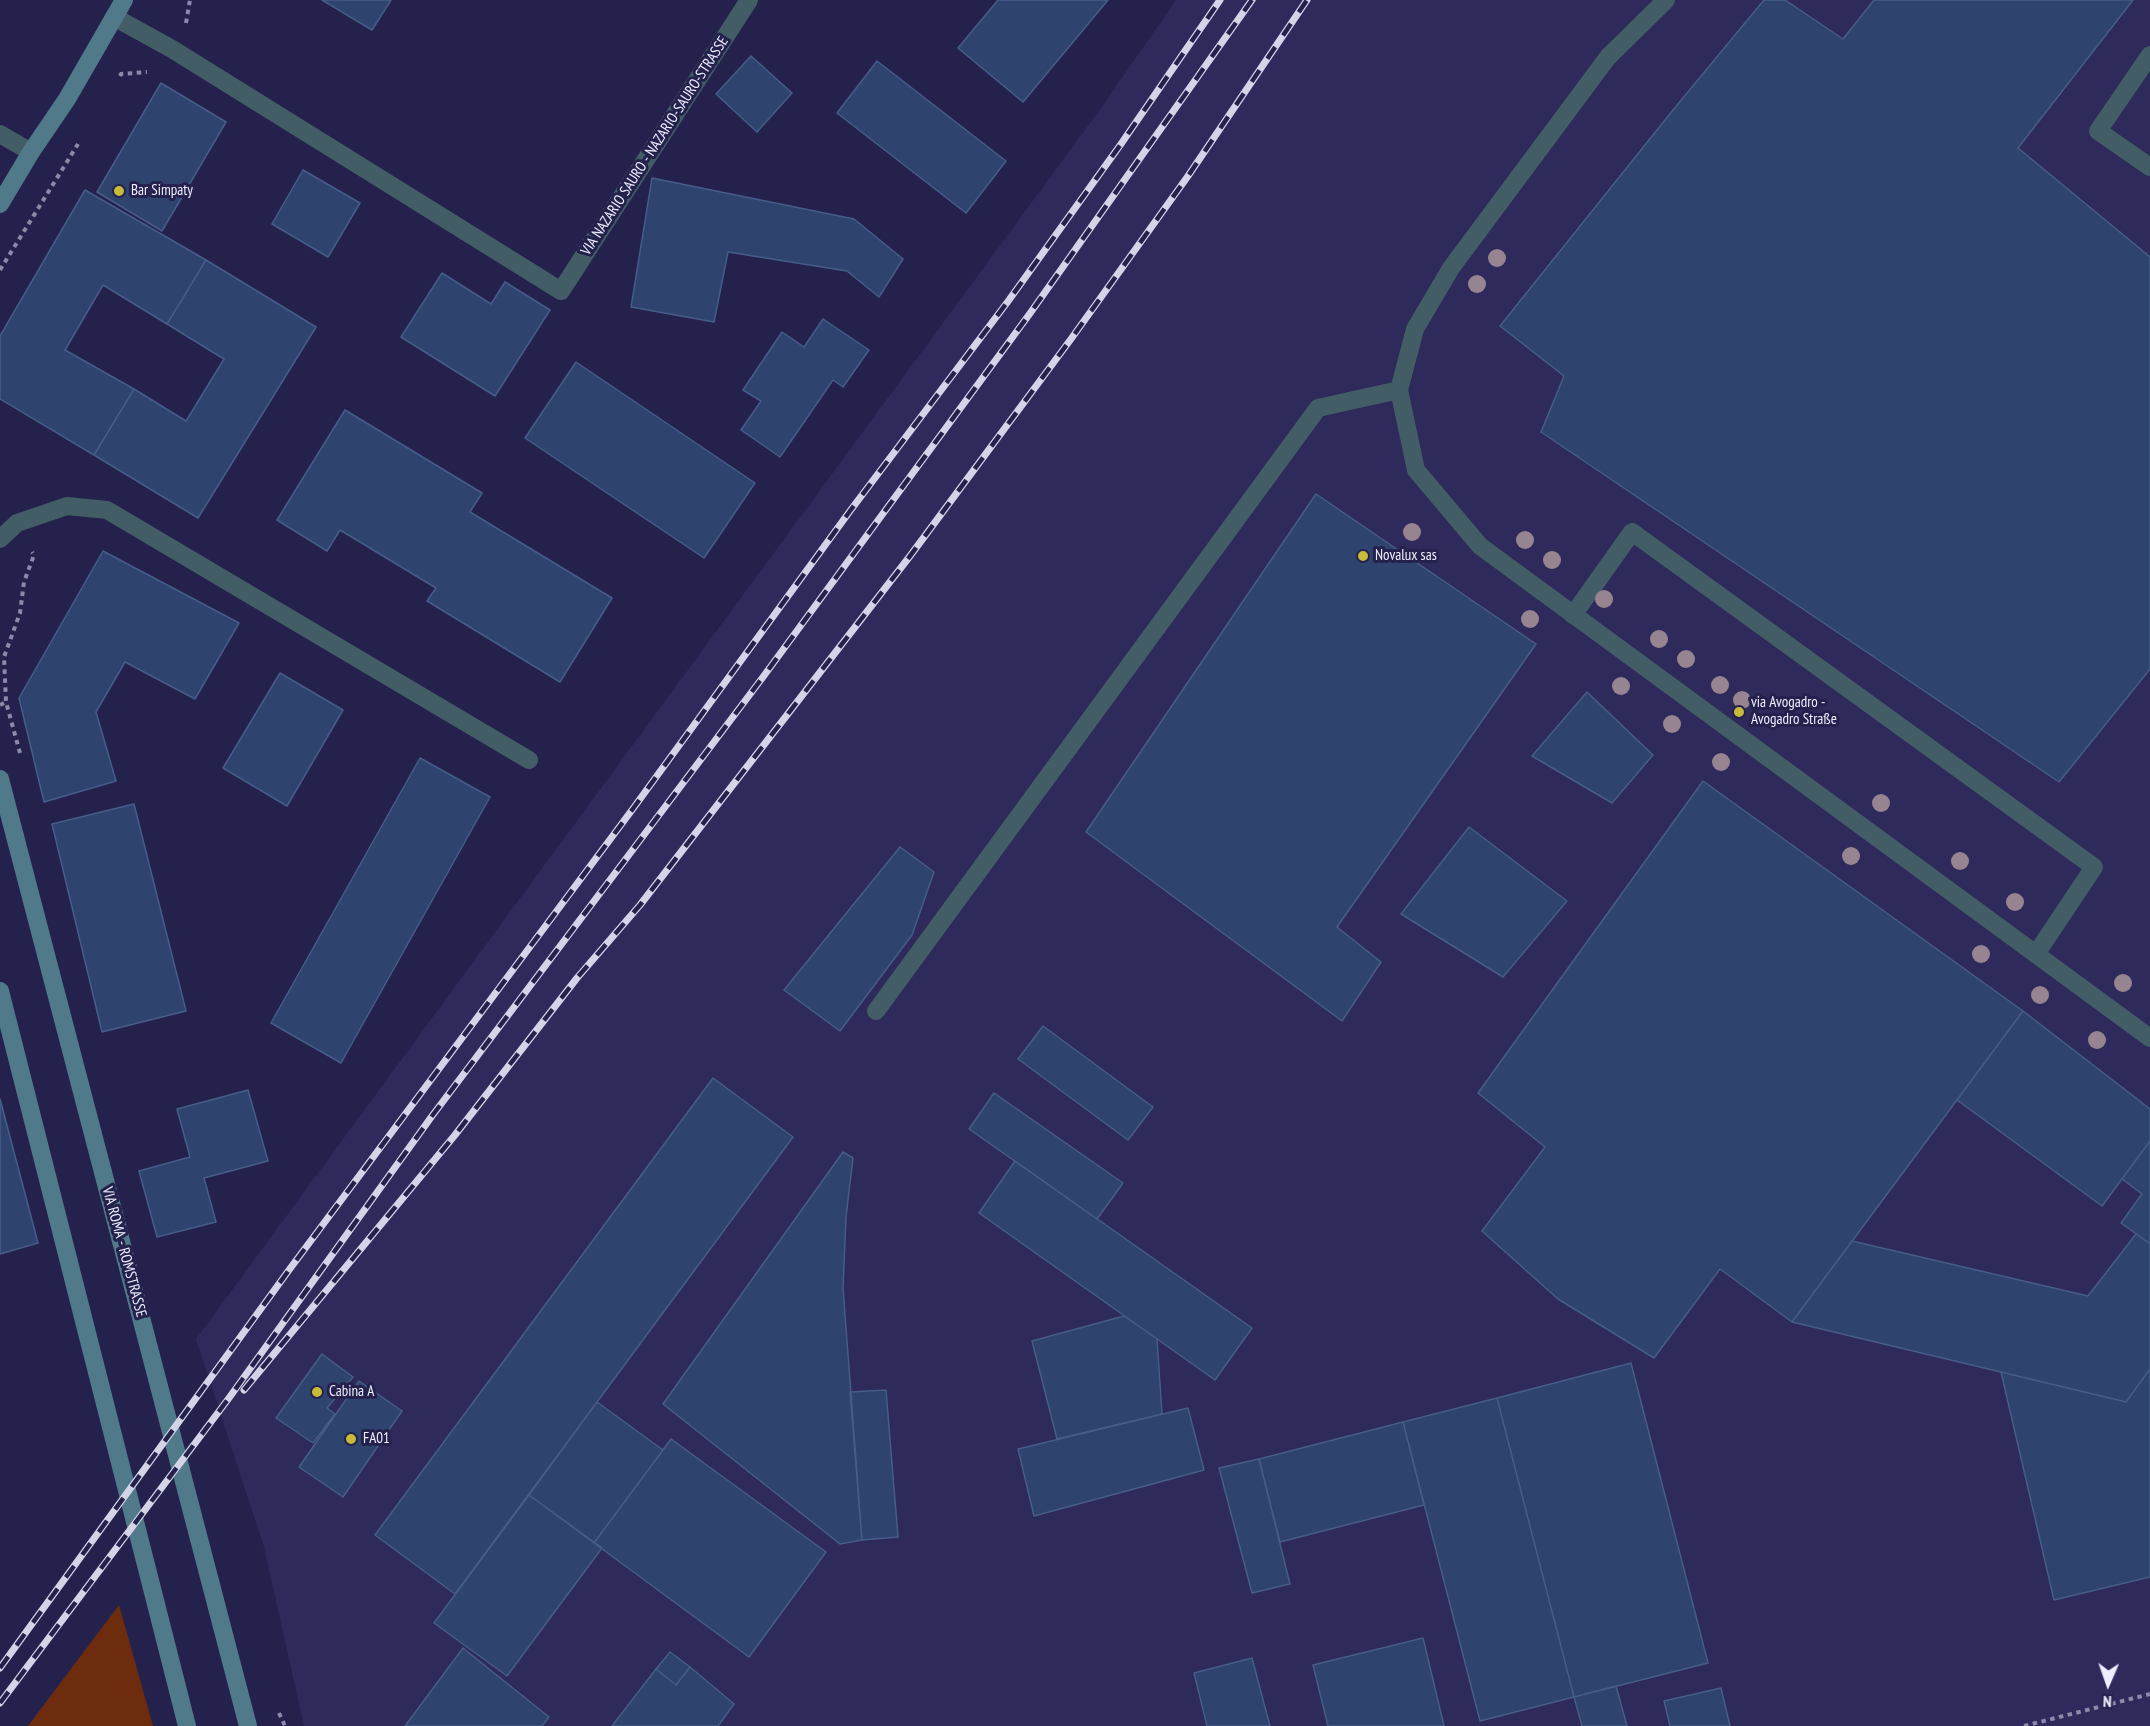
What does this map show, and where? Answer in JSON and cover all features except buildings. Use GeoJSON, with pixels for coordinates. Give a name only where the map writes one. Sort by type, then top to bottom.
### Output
{"type":"FeatureCollection","features":[{"type":"Feature","properties":{"kind":"street"},"geometry":{"type":"LineString","coordinates":[[0,204],[31,152],[67,99],[124,0]]}},
{"type":"Feature","properties":{"kind":"street","name":"VIA NAZARIO SAURO - NAZARIO-SAURO-STRASSE"},"geometry":{"type":"LineString","coordinates":[[172,49],[561,291],[748,0]]}},
{"type":"Feature","properties":{"kind":"street"},"geometry":{"type":"LineString","coordinates":[[1666,0],[1608,57],[1451,268],[1415,329],[1399,390],[1416,470],[1480,546],[2150,1038]]}},
{"type":"Feature","properties":{"kind":"street"},"geometry":{"type":"LineString","coordinates":[[114,16],[172,49]]}},
{"type":"Feature","properties":{"kind":"street"},"geometry":{"type":"LineString","coordinates":[[2150,55],[2098,131],[2150,167]]}},
{"type":"Feature","properties":{"kind":"street"},"geometry":{"type":"LineString","coordinates":[[0,134],[31,152]]}},
{"type":"Feature","properties":{"kind":"street"},"geometry":{"type":"LineString","coordinates":[[876,1011],[1318,408],[1399,390]]}},
{"type":"Feature","properties":{"kind":"street"},"geometry":{"type":"LineString","coordinates":[[0,539],[17,523],[67,506],[107,510],[529,760]]}},
{"type":"Feature","properties":{"kind":"street"},"geometry":{"type":"LineString","coordinates":[[1573,615],[1632,532],[2094,867],[2036,954]]}},
{"type":"Feature","properties":{"kind":"street","name":"VIA ROMA - ROMSTRASSE"},"geometry":{"type":"LineString","coordinates":[[0,779],[248,1726]]}},
{"type":"Feature","properties":{"kind":"street"},"geometry":{"type":"LineString","coordinates":[[0,991],[187,1726]]}},
{"type":"Feature","properties":{"kind":"path"},"geometry":{"type":"LineString","coordinates":[[115,84],[121,74],[159,71],[186,24],[190,0]]}},
{"type":"Feature","properties":{"kind":"path"},"geometry":{"type":"LineString","coordinates":[[0,270],[79,143]]}},
{"type":"Feature","properties":{"kind":"path"},"geometry":{"type":"LineString","coordinates":[[0,705],[6,702],[4,657],[20,613],[24,582]]}},
{"type":"Feature","properties":{"kind":"path"},"geometry":{"type":"LineString","coordinates":[[2024,1726],[2150,1694]]}},
{"type":"Feature","properties":{"kind":"shaded area"},"geometry":{"type":"Polygon","coordinates":[[[1176,0],[2150,0],[2150,1726],[304,1726],[264,1547],[196,1339],[1101,108],[1176,0]]]}},
{"type":"Feature","properties":{"kind":"shaded area"},"geometry":{"type":"Polygon","coordinates":[[[119,1605],[153,1726],[28,1726],[119,1605]]]}},
{"type":"Feature","properties":{"kind":"railway"},"geometry":{"type":"LineString","coordinates":[[0,1668],[289,1270],[632,810],[850,511],[1009,300],[1121,144],[1220,0]]}},
{"type":"Feature","properties":{"kind":"railway"},"geometry":{"type":"LineString","coordinates":[[0,1703],[229,1398],[432,1116],[763,677],[1031,312],[1252,0]]}},
{"type":"Feature","properties":{"kind":"railway"},"geometry":{"type":"LineString","coordinates":[[244,1390],[455,1135],[577,978],[640,905],[910,556],[1071,339],[1188,176],[1307,0]]}},
{"type":"Feature","properties":{"kind":"place","name":"Bar Simpaty"},"geometry":{"type":"Point","coordinates":[119,191]}},
{"type":"Feature","properties":{"kind":"place","name":"Novalux sas"},"geometry":{"type":"Point","coordinates":[1363,556]}},
{"type":"Feature","properties":{"kind":"place","name":"via Avogadro - Avogadro Straße"},"geometry":{"type":"Point","coordinates":[1739,712]}},
{"type":"Feature","properties":{"kind":"place","name":"Cabina A"},"geometry":{"type":"Point","coordinates":[317,1392]}},
{"type":"Feature","properties":{"kind":"place","name":"FA01"},"geometry":{"type":"Point","coordinates":[351,1439]}}]}
